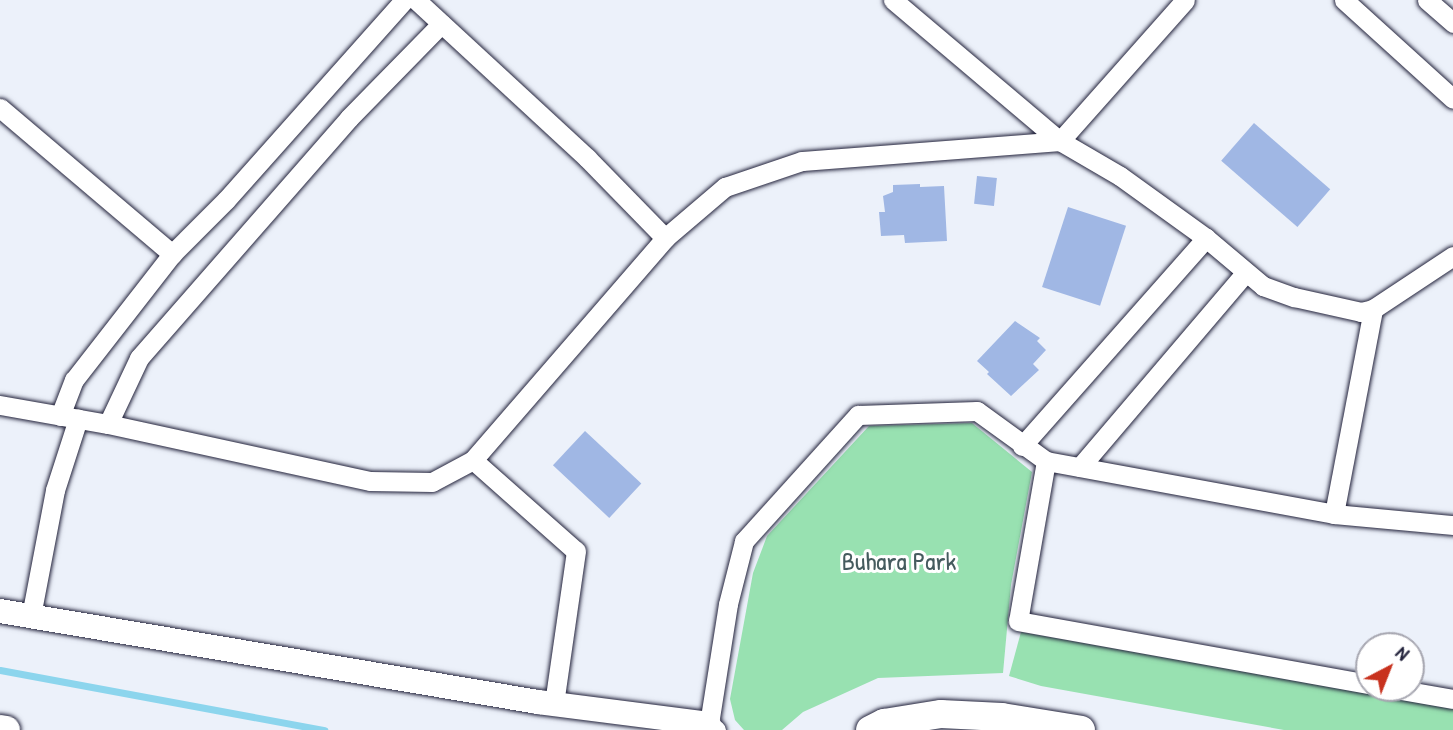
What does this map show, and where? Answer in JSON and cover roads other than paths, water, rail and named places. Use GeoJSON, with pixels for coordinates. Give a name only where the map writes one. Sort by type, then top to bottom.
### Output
{"type":"FeatureCollection","features":[{"type":"Feature","properties":{"kind":"main road"},"geometry":{"type":"LineString","coordinates":[[870,730],[884,723],[941,714],[1002,717],[1081,730]]}},
{"type":"Feature","properties":{"kind":"main road"},"geometry":{"type":"LineString","coordinates":[[0,729],[6,730]]}},
{"type":"Feature","properties":{"kind":"street"},"geometry":{"type":"LineString","coordinates":[[32,615],[74,380],[172,254],[226,200],[404,0]]}},
{"type":"Feature","properties":{"kind":"street"},"geometry":{"type":"LineString","coordinates":[[416,0],[587,158],[665,238]]}},
{"type":"Feature","properties":{"kind":"street"},"geometry":{"type":"LineString","coordinates":[[893,0],[1060,141],[1120,176],[1206,238],[1263,286],[1294,297],[1362,312],[1373,309],[1453,256]]}},
{"type":"Feature","properties":{"kind":"street"},"geometry":{"type":"LineString","coordinates":[[0,405],[108,424],[370,481],[432,482],[473,460],[665,238],[725,187],[803,161],[1060,141],[1185,0]]}},
{"type":"Feature","properties":{"kind":"street"},"geometry":{"type":"LineString","coordinates":[[1344,0],[1453,99]]}},
{"type":"Feature","properties":{"kind":"street"},"geometry":{"type":"LineString","coordinates":[[1427,0],[1453,23]]}},
{"type":"Feature","properties":{"kind":"street"},"geometry":{"type":"LineString","coordinates":[[108,424],[139,358],[349,118],[441,24]]}},
{"type":"Feature","properties":{"kind":"street"},"geometry":{"type":"LineString","coordinates":[[0,108],[172,254]]}},
{"type":"Feature","properties":{"kind":"street"},"geometry":{"type":"LineString","coordinates":[[1022,446],[1206,238]]}},
{"type":"Feature","properties":{"kind":"street"},"geometry":{"type":"LineString","coordinates":[[1080,467],[1245,273]]}},
{"type":"Feature","properties":{"kind":"street"},"geometry":{"type":"LineString","coordinates":[[1334,514],[1373,309]]}},
{"type":"Feature","properties":{"kind":"street"},"geometry":{"type":"LineString","coordinates":[[0,611],[554,704],[713,727],[728,604],[744,541],[858,415],[977,411],[1046,461],[1334,514],[1453,525]]}},
{"type":"Feature","properties":{"kind":"street"},"geometry":{"type":"LineString","coordinates":[[473,460],[576,551],[554,704]]}},
{"type":"Feature","properties":{"kind":"street"},"geometry":{"type":"LineString","coordinates":[[1046,461],[1018,621],[1355,681]]}},
{"type":"Feature","properties":{"kind":"street"},"geometry":{"type":"LineString","coordinates":[[1425,694],[1453,699]]}},
{"type":"Feature","properties":{"kind":"waterway"},"geometry":{"type":"LineString","coordinates":[[0,670],[324,730]]}},
{"type":"Feature","properties":{"kind":"park label","name":"Buhara Park"},"geometry":{"type":"Point","coordinates":[899,561]}}]}
